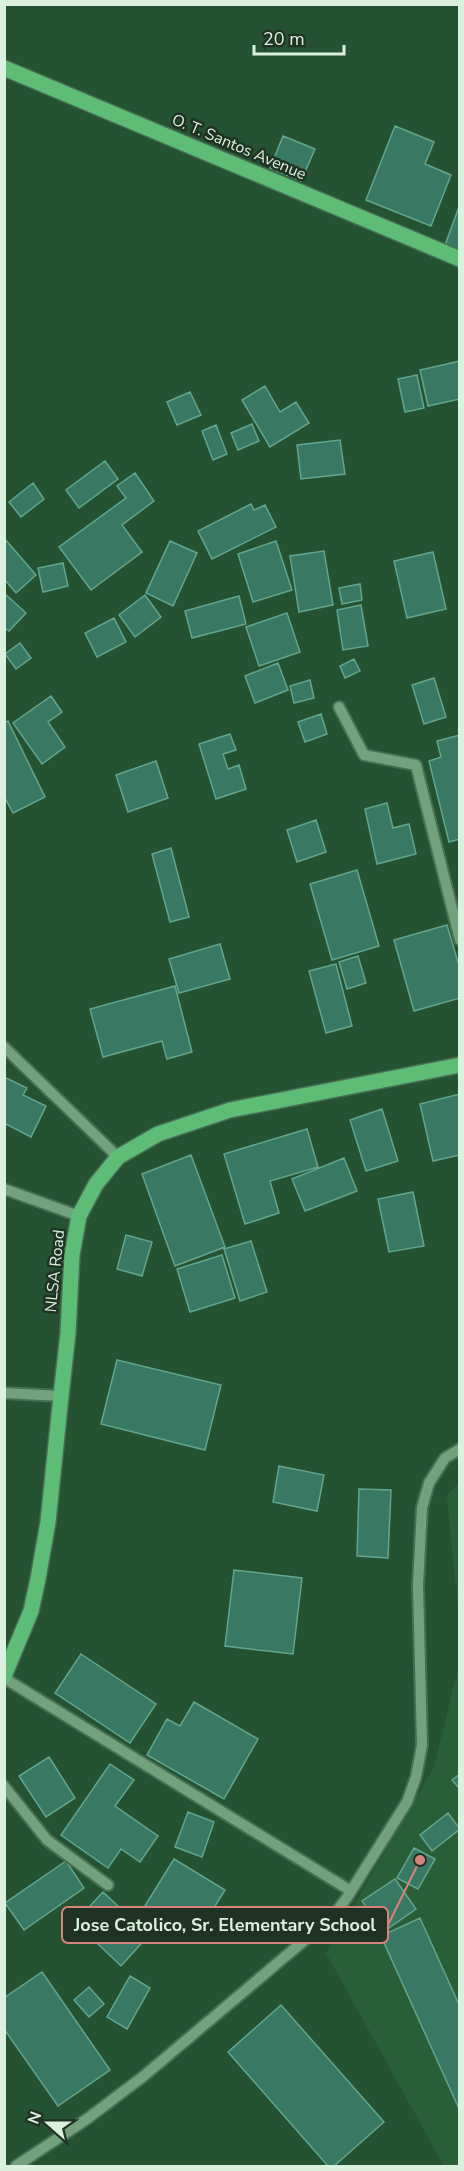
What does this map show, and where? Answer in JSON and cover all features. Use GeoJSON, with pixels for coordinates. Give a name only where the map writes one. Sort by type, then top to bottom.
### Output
{"type":"FeatureCollection","features":[{"type":"Feature","properties":{"kind":"main road","name":"O. T. Santos Avenue"},"geometry":{"type":"LineString","coordinates":[[4,68],[459,259]]}},
{"type":"Feature","properties":{"kind":"main road","name":"NLSA Road"},"geometry":{"type":"LineString","coordinates":[[4,1677],[31,1611],[38,1579],[48,1522],[68,1333],[72,1255],[79,1216],[96,1185],[118,1157],[158,1134],[230,1110],[459,1065]]}},
{"type":"Feature","properties":{"kind":"street"},"geometry":{"type":"LineString","coordinates":[[339,707],[364,755],[416,765],[459,940]]}},
{"type":"Feature","properties":{"kind":"street"},"geometry":{"type":"LineString","coordinates":[[4,1047],[118,1157]]}},
{"type":"Feature","properties":{"kind":"street"},"geometry":{"type":"LineString","coordinates":[[4,1189],[79,1216]]}},
{"type":"Feature","properties":{"kind":"street"},"geometry":{"type":"LineString","coordinates":[[4,1393],[61,1396]]}},
{"type":"Feature","properties":{"kind":"street"},"geometry":{"type":"LineString","coordinates":[[16,2166],[87,2119],[145,2075],[332,1917],[407,1802],[416,1778],[422,1745],[418,1585],[422,1508],[429,1483],[445,1458],[459,1449]]}},
{"type":"Feature","properties":{"kind":"street"},"geometry":{"type":"LineString","coordinates":[[4,1677],[351,1891]]}},
{"type":"Feature","properties":{"kind":"street"},"geometry":{"type":"LineString","coordinates":[[4,1786],[47,1840],[108,1884]]}},
{"type":"Feature","properties":{"kind":"shaded area"},"geometry":{"type":"Polygon","coordinates":[[[459,1482],[459,1620],[447,1496],[459,1482]]]}},
{"type":"Feature","properties":{"kind":"shaded area"},"geometry":{"type":"Polygon","coordinates":[[[459,1664],[459,2166],[444,2166],[326,1953],[434,1767],[459,1664]]]}},
{"type":"Feature","properties":{"kind":"building"},"geometry":{"type":"Polygon","coordinates":[[[395,126],[434,142],[425,164],[451,175],[431,226],[366,200],[395,126]]]}},
{"type":"Feature","properties":{"kind":"building"},"geometry":{"type":"Polygon","coordinates":[[[283,136],[315,149],[301,181],[270,168],[283,136]]]}},
{"type":"Feature","properties":{"kind":"building"},"geometry":{"type":"Polygon","coordinates":[[[460,204],[460,250],[445,245],[460,204]]]}},
{"type":"Feature","properties":{"kind":"building"},"geometry":{"type":"Polygon","coordinates":[[[460,361],[460,399],[428,406],[420,370],[460,361]]]}},
{"type":"Feature","properties":{"kind":"building"},"geometry":{"type":"Polygon","coordinates":[[[417,375],[424,408],[405,412],[398,379],[417,375]]]}},
{"type":"Feature","properties":{"kind":"building"},"geometry":{"type":"Polygon","coordinates":[[[265,386],[280,412],[296,402],[309,423],[270,447],[242,400],[265,386]]]}},
{"type":"Feature","properties":{"kind":"building"},"geometry":{"type":"Polygon","coordinates":[[[190,392],[201,415],[177,425],[167,402],[190,392]]]}},
{"type":"Feature","properties":{"kind":"building"},"geometry":{"type":"Polygon","coordinates":[[[252,424],[259,441],[238,450],[231,433],[252,424]]]}},
{"type":"Feature","properties":{"kind":"building"},"geometry":{"type":"Polygon","coordinates":[[[216,425],[227,454],[213,460],[202,431],[216,425]]]}},
{"type":"Feature","properties":{"kind":"building"},"geometry":{"type":"Polygon","coordinates":[[[340,440],[345,474],[301,479],[297,445],[340,440]]]}},
{"type":"Feature","properties":{"kind":"building"},"geometry":{"type":"Polygon","coordinates":[[[105,461],[118,479],[79,508],[66,490],[105,461]]]}},
{"type":"Feature","properties":{"kind":"building"},"geometry":{"type":"Polygon","coordinates":[[[135,473],[154,501],[122,525],[142,552],[91,590],[59,547],[126,498],[117,486],[135,473]]]}},
{"type":"Feature","properties":{"kind":"building"},"geometry":{"type":"Polygon","coordinates":[[[33,483],[44,499],[21,517],[9,502],[33,483]]]}},
{"type":"Feature","properties":{"kind":"building"},"geometry":{"type":"Polygon","coordinates":[[[251,504],[254,510],[265,505],[276,527],[212,559],[198,531],[251,504]]]}},
{"type":"Feature","properties":{"kind":"building"},"geometry":{"type":"Polygon","coordinates":[[[4,538],[36,575],[16,593],[4,579],[4,538]]]}},
{"type":"Feature","properties":{"kind":"building"},"geometry":{"type":"Polygon","coordinates":[[[170,541],[197,553],[173,606],[146,593],[170,541]]]}},
{"type":"Feature","properties":{"kind":"building"},"geometry":{"type":"Polygon","coordinates":[[[276,541],[292,590],[253,602],[238,554],[276,541]]]}},
{"type":"Feature","properties":{"kind":"building"},"geometry":{"type":"Polygon","coordinates":[[[324,551],[333,605],[299,612],[290,556],[324,551]]]}},
{"type":"Feature","properties":{"kind":"building"},"geometry":{"type":"Polygon","coordinates":[[[433,552],[446,609],[407,618],[394,561],[433,552]]]}},
{"type":"Feature","properties":{"kind":"building"},"geometry":{"type":"Polygon","coordinates":[[[63,563],[68,586],[43,592],[38,568],[63,563]]]}},
{"type":"Feature","properties":{"kind":"building"},"geometry":{"type":"Polygon","coordinates":[[[360,584],[362,600],[342,604],[339,588],[360,584]]]}},
{"type":"Feature","properties":{"kind":"building"},"geometry":{"type":"Polygon","coordinates":[[[4,593],[26,613],[9,631],[4,627],[4,593]]]}},
{"type":"Feature","properties":{"kind":"building"},"geometry":{"type":"Polygon","coordinates":[[[145,595],[161,617],[135,637],[119,615],[145,595]]]}},
{"type":"Feature","properties":{"kind":"building"},"geometry":{"type":"Polygon","coordinates":[[[239,596],[246,624],[192,638],[185,611],[239,596]]]}},
{"type":"Feature","properties":{"kind":"building"},"geometry":{"type":"Polygon","coordinates":[[[361,605],[368,646],[343,650],[337,610],[361,605]]]}},
{"type":"Feature","properties":{"kind":"building"},"geometry":{"type":"Polygon","coordinates":[[[287,613],[300,652],[259,666],[246,627],[287,613]]]}},
{"type":"Feature","properties":{"kind":"building"},"geometry":{"type":"Polygon","coordinates":[[[114,618],[126,642],[97,657],[85,633],[114,618]]]}},
{"type":"Feature","properties":{"kind":"building"},"geometry":{"type":"Polygon","coordinates":[[[20,643],[31,658],[16,669],[5,654],[20,643]]]}},
{"type":"Feature","properties":{"kind":"building"},"geometry":{"type":"Polygon","coordinates":[[[354,659],[360,671],[345,678],[340,666],[354,659]]]}},
{"type":"Feature","properties":{"kind":"building"},"geometry":{"type":"Polygon","coordinates":[[[278,663],[288,690],[255,703],[245,676],[278,663]]]}},
{"type":"Feature","properties":{"kind":"building"},"geometry":{"type":"Polygon","coordinates":[[[434,678],[446,717],[424,724],[412,685],[434,678]]]}},
{"type":"Feature","properties":{"kind":"building"},"geometry":{"type":"Polygon","coordinates":[[[310,680],[314,698],[294,703],[290,686],[310,680]]]}},
{"type":"Feature","properties":{"kind":"building"},"geometry":{"type":"Polygon","coordinates":[[[51,696],[62,712],[48,722],[65,747],[42,764],[13,723],[51,696]]]}},
{"type":"Feature","properties":{"kind":"building"},"geometry":{"type":"Polygon","coordinates":[[[321,714],[327,734],[305,742],[298,722],[321,714]]]}},
{"type":"Feature","properties":{"kind":"building"},"geometry":{"type":"Polygon","coordinates":[[[8,721],[45,797],[13,813],[4,796],[4,723],[8,721]]]}},
{"type":"Feature","properties":{"kind":"building"},"geometry":{"type":"Polygon","coordinates":[[[230,734],[236,750],[223,754],[228,769],[239,765],[246,789],[216,799],[199,744],[230,734]]]}},
{"type":"Feature","properties":{"kind":"building"},"geometry":{"type":"Polygon","coordinates":[[[460,735],[460,839],[449,842],[429,761],[441,757],[437,741],[460,735]]]}},
{"type":"Feature","properties":{"kind":"building"},"geometry":{"type":"Polygon","coordinates":[[[156,761],[168,798],[128,812],[116,775],[156,761]]]}},
{"type":"Feature","properties":{"kind":"building"},"geometry":{"type":"Polygon","coordinates":[[[387,803],[393,828],[409,824],[416,854],[377,864],[365,809],[387,803]]]}},
{"type":"Feature","properties":{"kind":"building"},"geometry":{"type":"Polygon","coordinates":[[[316,820],[326,852],[297,862],[287,830],[316,820]]]}},
{"type":"Feature","properties":{"kind":"building"},"geometry":{"type":"Polygon","coordinates":[[[171,848],[189,917],[170,922],[152,854],[171,848]]]}},
{"type":"Feature","properties":{"kind":"building"},"geometry":{"type":"Polygon","coordinates":[[[357,870],[379,946],[332,960],[310,884],[357,870]]]}},
{"type":"Feature","properties":{"kind":"building"},"geometry":{"type":"Polygon","coordinates":[[[447,925],[460,969],[460,998],[414,1011],[394,940],[447,925]]]}},
{"type":"Feature","properties":{"kind":"building"},"geometry":{"type":"Polygon","coordinates":[[[220,944],[230,979],[179,993],[169,959],[220,944]]]}},
{"type":"Feature","properties":{"kind":"building"},"geometry":{"type":"Polygon","coordinates":[[[358,956],[366,983],[347,989],[339,962],[358,956]]]}},
{"type":"Feature","properties":{"kind":"building"},"geometry":{"type":"Polygon","coordinates":[[[336,964],[352,1026],[326,1033],[309,971],[336,964]]]}},
{"type":"Feature","properties":{"kind":"building"},"geometry":{"type":"Polygon","coordinates":[[[175,986],[192,1052],[167,1059],[162,1041],[103,1057],[90,1009],[175,986]]]}},
{"type":"Feature","properties":{"kind":"building"},"geometry":{"type":"Polygon","coordinates":[[[4,1077],[27,1088],[23,1095],[46,1106],[31,1137],[4,1123],[4,1077]]]}},
{"type":"Feature","properties":{"kind":"building"},"geometry":{"type":"Polygon","coordinates":[[[460,1094],[460,1155],[433,1161],[420,1104],[460,1094]]]}},
{"type":"Feature","properties":{"kind":"building"},"geometry":{"type":"Polygon","coordinates":[[[382,1109],[398,1161],[366,1171],[350,1120],[382,1109]]]}},
{"type":"Feature","properties":{"kind":"building"},"geometry":{"type":"Polygon","coordinates":[[[307,1129],[318,1167],[270,1181],[279,1213],[245,1224],[224,1154],[307,1129]]]}},
{"type":"Feature","properties":{"kind":"building"},"geometry":{"type":"Polygon","coordinates":[[[191,1155],[225,1247],[175,1266],[142,1174],[191,1155]]]}},
{"type":"Feature","properties":{"kind":"building"},"geometry":{"type":"Polygon","coordinates":[[[344,1158],[357,1191],[305,1211],[292,1179],[344,1158]]]}},
{"type":"Feature","properties":{"kind":"building"},"geometry":{"type":"Polygon","coordinates":[[[413,1192],[424,1246],[389,1252],[378,1199],[413,1192]]]}},
{"type":"Feature","properties":{"kind":"building"},"geometry":{"type":"Polygon","coordinates":[[[126,1235],[152,1242],[142,1276],[117,1269],[126,1235]]]}},
{"type":"Feature","properties":{"kind":"building"},"geometry":{"type":"Polygon","coordinates":[[[251,1241],[267,1292],[240,1301],[224,1249],[251,1241]]]}},
{"type":"Feature","properties":{"kind":"building"},"geometry":{"type":"Polygon","coordinates":[[[222,1255],[235,1298],[190,1312],[177,1269],[222,1255]]]}},
{"type":"Feature","properties":{"kind":"building"},"geometry":{"type":"Polygon","coordinates":[[[117,1360],[221,1385],[205,1450],[101,1424],[117,1360]]]}},
{"type":"Feature","properties":{"kind":"building"},"geometry":{"type":"Polygon","coordinates":[[[279,1466],[324,1475],[317,1511],[273,1502],[279,1466]]]}},
{"type":"Feature","properties":{"kind":"building"},"geometry":{"type":"Polygon","coordinates":[[[359,1489],[391,1490],[388,1558],[357,1556],[359,1489]]]}},
{"type":"Feature","properties":{"kind":"building"},"geometry":{"type":"Polygon","coordinates":[[[234,1570],[302,1578],[293,1654],[225,1646],[234,1570]]]}},
{"type":"Feature","properties":{"kind":"building"},"geometry":{"type":"Polygon","coordinates":[[[81,1654],[156,1704],[130,1743],[55,1693],[81,1654]]]}},
{"type":"Feature","properties":{"kind":"building"},"geometry":{"type":"Polygon","coordinates":[[[194,1702],[258,1739],[224,1799],[147,1755],[167,1719],[180,1726],[194,1702]]]}},
{"type":"Feature","properties":{"kind":"building"},"geometry":{"type":"Polygon","coordinates":[[[49,1757],[75,1798],[46,1817],[19,1776],[49,1757]]]}},
{"type":"Feature","properties":{"kind":"building"},"geometry":{"type":"Polygon","coordinates":[[[110,1764],[134,1780],[115,1806],[158,1836],[140,1862],[121,1849],[108,1868],[61,1835],[110,1764]]]}},
{"type":"Feature","properties":{"kind":"building"},"geometry":{"type":"Polygon","coordinates":[[[460,1774],[460,1789],[452,1780],[460,1774]]]}},
{"type":"Feature","properties":{"kind":"building"},"geometry":{"type":"Polygon","coordinates":[[[188,1812],[214,1822],[202,1857],[175,1847],[188,1812]]]}},
{"type":"Feature","properties":{"kind":"building"},"geometry":{"type":"Polygon","coordinates":[[[448,1813],[460,1829],[432,1851],[420,1835],[448,1813]]]}},
{"type":"Feature","properties":{"kind":"building"},"geometry":{"type":"Polygon","coordinates":[[[414,1848],[435,1859],[418,1889],[397,1878],[414,1848]]]}},
{"type":"Feature","properties":{"kind":"building"},"geometry":{"type":"Polygon","coordinates":[[[174,1859],[225,1890],[194,1940],[143,1909],[174,1859]]]}},
{"type":"Feature","properties":{"kind":"building"},"geometry":{"type":"Polygon","coordinates":[[[66,1861],[84,1888],[24,1930],[5,1903],[66,1861]]]}},
{"type":"Feature","properties":{"kind":"building"},"geometry":{"type":"Polygon","coordinates":[[[395,1879],[416,1909],[383,1932],[362,1901],[395,1879]]]}},
{"type":"Feature","properties":{"kind":"building"},"geometry":{"type":"Polygon","coordinates":[[[103,1892],[149,1935],[121,1966],[75,1922],[103,1892]]]}},
{"type":"Feature","properties":{"kind":"building"},"geometry":{"type":"Polygon","coordinates":[[[420,1918],[460,2007],[460,2111],[381,1936],[420,1918]]]}},
{"type":"Feature","properties":{"kind":"building"},"geometry":{"type":"Polygon","coordinates":[[[42,1972],[110,2070],[58,2106],[4,2029],[4,1998],[42,1972]]]}},
{"type":"Feature","properties":{"kind":"building"},"geometry":{"type":"Polygon","coordinates":[[[130,1976],[150,1988],[127,2029],[107,2017],[130,1976]]]}},
{"type":"Feature","properties":{"kind":"building"},"geometry":{"type":"Polygon","coordinates":[[[89,1987],[104,2004],[89,2017],[74,2000],[89,1987]]]}},
{"type":"Feature","properties":{"kind":"building"},"geometry":{"type":"Polygon","coordinates":[[[281,2005],[384,2122],[334,2166],[328,2166],[228,2052],[281,2005]]]}},
{"type":"Feature","properties":{"kind":"place","name":"Jose Catolico, Sr. Elementary School"},"geometry":{"type":"Point","coordinates":[420,1860]}}]}
